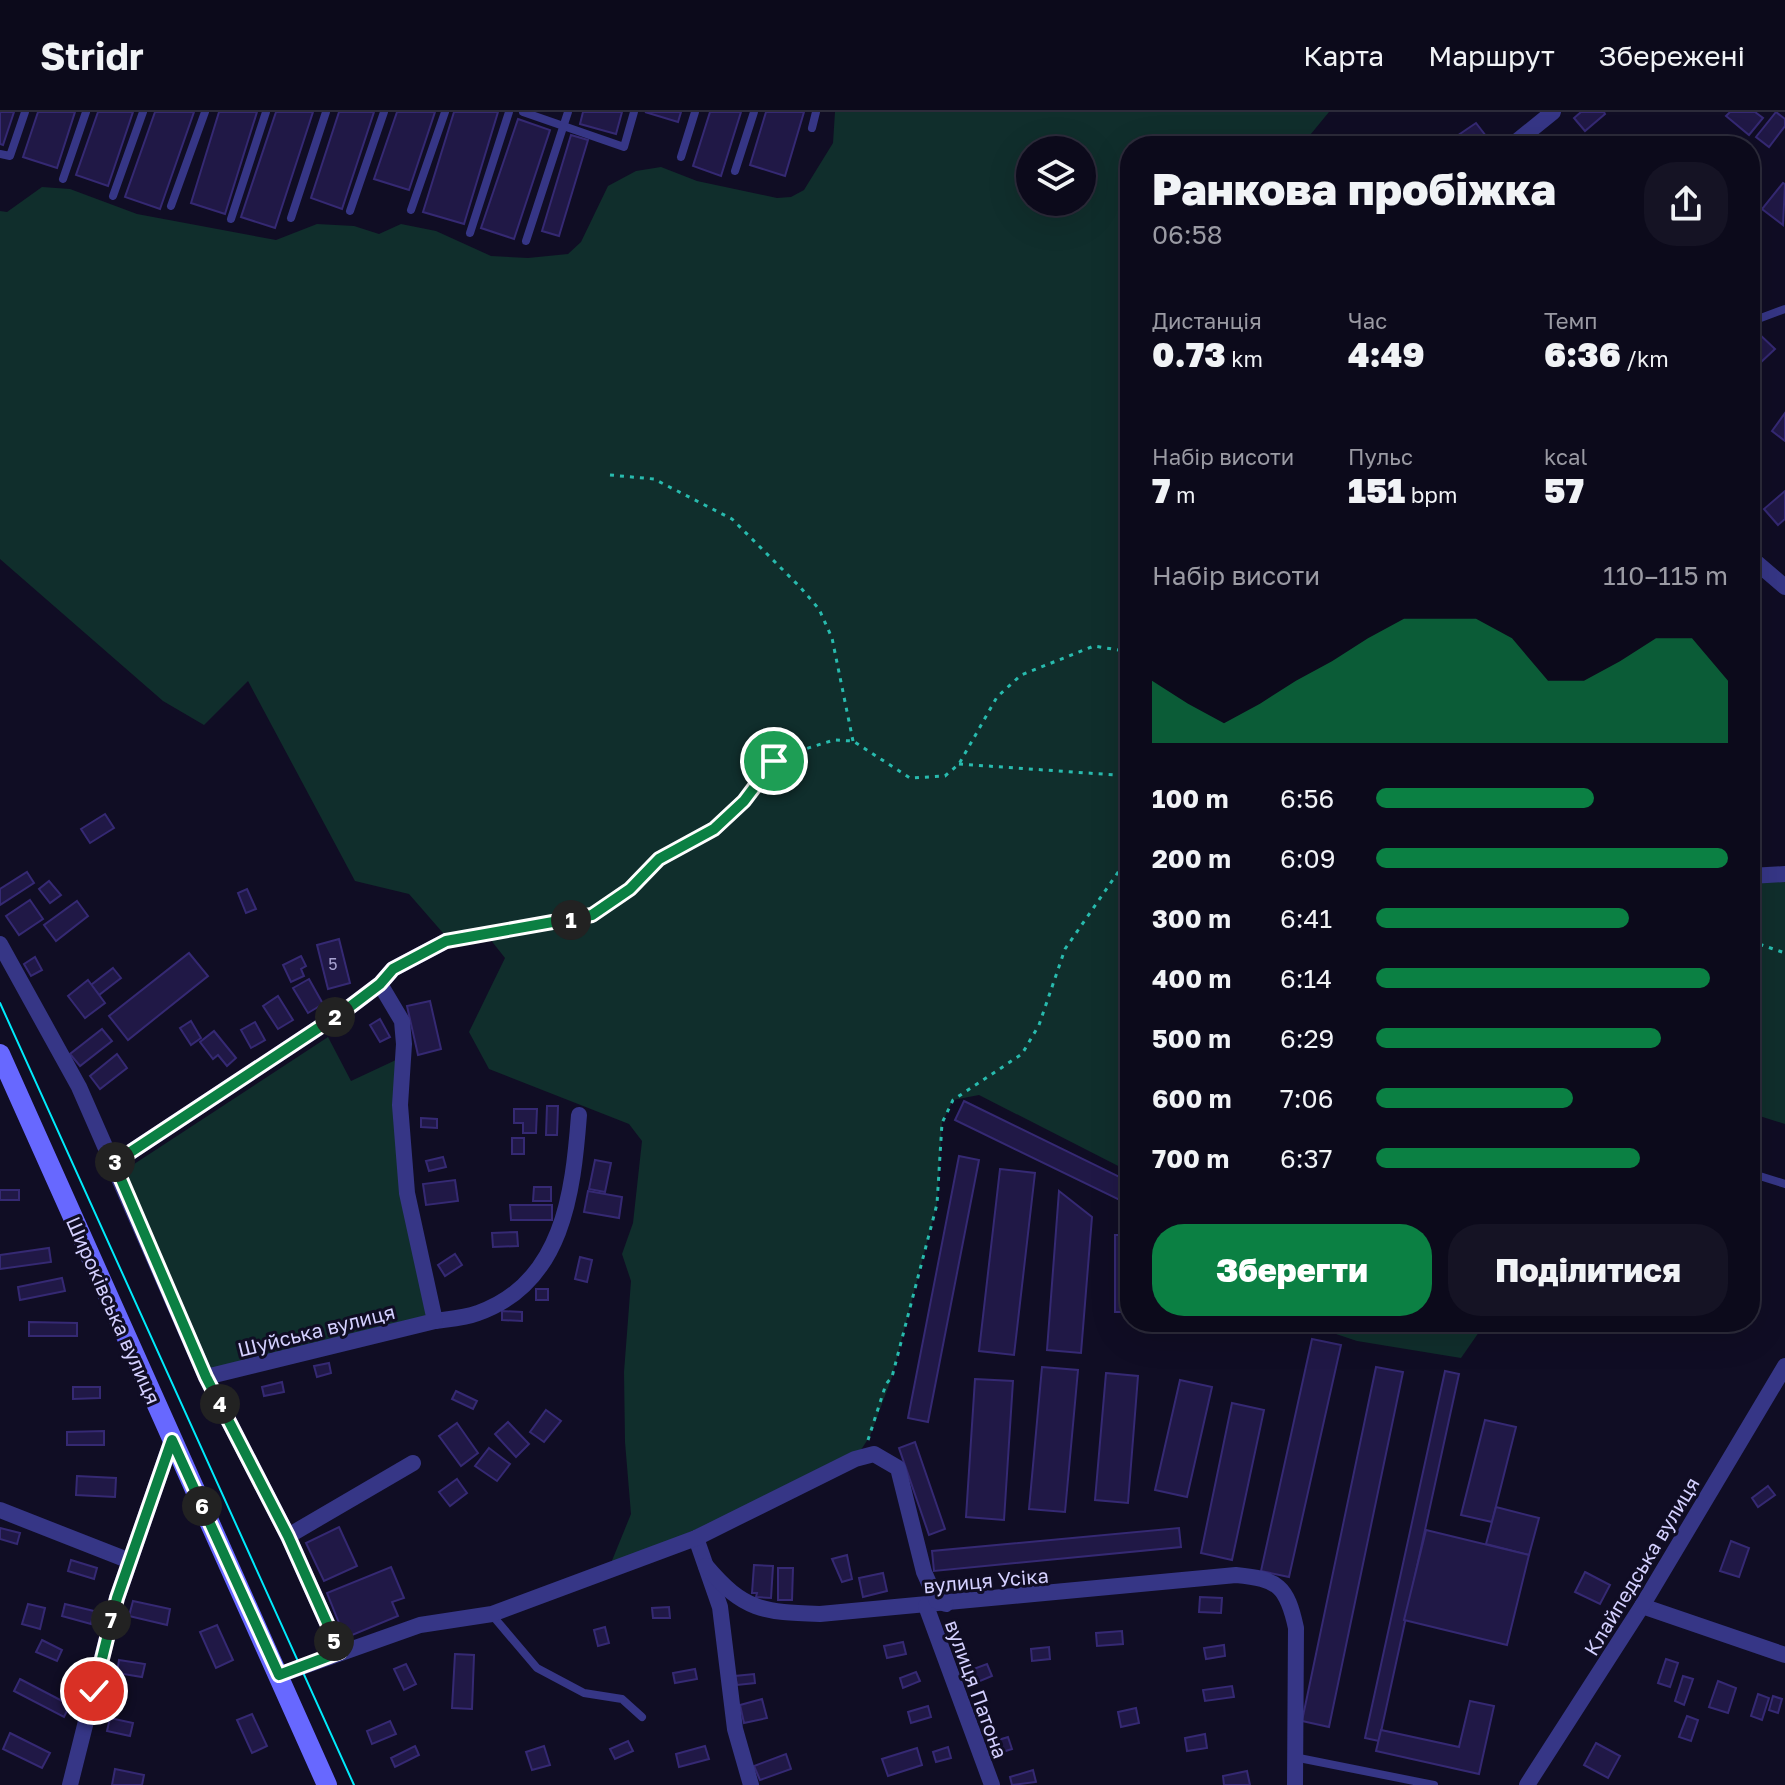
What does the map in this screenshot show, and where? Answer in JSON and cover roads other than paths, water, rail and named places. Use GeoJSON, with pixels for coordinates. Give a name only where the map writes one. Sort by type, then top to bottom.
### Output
{"type":"FeatureCollection","features":[{"type":"Feature","properties":{"kind":"main road","name":"Широківська вулиця"},"geometry":{"type":"LineString","coordinates":[[0,1054],[327,1785]]}},
{"type":"Feature","properties":{"kind":"street"},"geometry":{"type":"LineString","coordinates":[[1523,136],[1553,112]]}},
{"type":"Feature","properties":{"kind":"street"},"geometry":{"type":"LineString","coordinates":[[1760,566],[1785,587]]}},
{"type":"Feature","properties":{"kind":"street"},"geometry":{"type":"LineString","coordinates":[[1760,875],[1785,874]]}},
{"type":"Feature","properties":{"kind":"street"},"geometry":{"type":"LineString","coordinates":[[114,1163],[347,1009],[380,984],[393,969],[446,941]]}},
{"type":"Feature","properties":{"kind":"street"},"geometry":{"type":"LineString","coordinates":[[0,944],[79,1087],[206,1377],[288,1536],[340,1652]]}},
{"type":"Feature","properties":{"kind":"street"},"geometry":{"type":"LineString","coordinates":[[380,984],[402,1021],[404,1044],[400,1105],[407,1193],[435,1321]]}},
{"type":"Feature","properties":{"kind":"street","name":"Шуйська вулиця"},"geometry":{"type":"LineString","coordinates":[[206,1377],[435,1321],[476,1314],[523,1288],[543,1264],[567,1212],[574,1176],[579,1115]]}},
{"type":"Feature","properties":{"kind":"street","name":"Клайпедська вулиця"},"geometry":{"type":"LineString","coordinates":[[1527,1785],[1779,1388],[1785,1366]]}},
{"type":"Feature","properties":{"kind":"street"},"geometry":{"type":"LineString","coordinates":[[70,1785],[117,1598],[172,1440]]}},
{"type":"Feature","properties":{"kind":"street"},"geometry":{"type":"LineString","coordinates":[[279,1675],[420,1625],[492,1614],[696,1538],[855,1459],[874,1454],[898,1468],[924,1572],[937,1601],[946,1604]]}},
{"type":"Feature","properties":{"kind":"street"},"geometry":{"type":"LineString","coordinates":[[288,1536],[413,1463]]}},
{"type":"Feature","properties":{"kind":"street"},"geometry":{"type":"LineString","coordinates":[[0,1510],[130,1561]]}},
{"type":"Feature","properties":{"kind":"street"},"geometry":{"type":"LineString","coordinates":[[696,1538],[720,1607],[735,1729],[751,1785]]}},
{"type":"Feature","properties":{"kind":"street","name":"вулиця Усіка"},"geometry":{"type":"LineString","coordinates":[[706,1566],[729,1593],[748,1605],[781,1613],[820,1614],[1236,1575],[1265,1578],[1282,1589],[1291,1604],[1296,1628],[1293,1756]]}},
{"type":"Feature","properties":{"kind":"street","name":"вулиця Патона"},"geometry":{"type":"LineString","coordinates":[[926,1606],[992,1785]]}},
{"type":"Feature","properties":{"kind":"street"},"geometry":{"type":"LineString","coordinates":[[1642,1606],[1785,1655]]}},
{"type":"Feature","properties":{"kind":"street"},"geometry":{"type":"LineString","coordinates":[[1293,1756],[1295,1785]]}},
{"type":"Feature","properties":{"kind":"lane"},"geometry":{"type":"LineString","coordinates":[[0,154],[10,156],[25,112]]}},
{"type":"Feature","properties":{"kind":"lane"},"geometry":{"type":"LineString","coordinates":[[63,179],[86,112]]}},
{"type":"Feature","properties":{"kind":"lane"},"geometry":{"type":"LineString","coordinates":[[113,196],[143,112]]}},
{"type":"Feature","properties":{"kind":"lane"},"geometry":{"type":"LineString","coordinates":[[171,206],[205,112]]}},
{"type":"Feature","properties":{"kind":"lane"},"geometry":{"type":"LineString","coordinates":[[231,219],[266,112]]}},
{"type":"Feature","properties":{"kind":"lane"},"geometry":{"type":"LineString","coordinates":[[291,218],[326,112]]}},
{"type":"Feature","properties":{"kind":"lane"},"geometry":{"type":"LineString","coordinates":[[350,211],[384,112]]}},
{"type":"Feature","properties":{"kind":"lane"},"geometry":{"type":"LineString","coordinates":[[411,210],[445,112]]}},
{"type":"Feature","properties":{"kind":"lane"},"geometry":{"type":"LineString","coordinates":[[470,233],[509,112]]}},
{"type":"Feature","properties":{"kind":"lane"},"geometry":{"type":"LineString","coordinates":[[523,112],[624,147],[634,112]]}},
{"type":"Feature","properties":{"kind":"lane"},"geometry":{"type":"LineString","coordinates":[[526,241],[568,112]]}},
{"type":"Feature","properties":{"kind":"lane"},"geometry":{"type":"LineString","coordinates":[[681,157],[695,112]]}},
{"type":"Feature","properties":{"kind":"lane"},"geometry":{"type":"LineString","coordinates":[[735,171],[754,112]]}},
{"type":"Feature","properties":{"kind":"lane"},"geometry":{"type":"LineString","coordinates":[[812,128],[816,112]]}},
{"type":"Feature","properties":{"kind":"lane"},"geometry":{"type":"LineString","coordinates":[[1760,318],[1785,309]]}},
{"type":"Feature","properties":{"kind":"lane"},"geometry":{"type":"LineString","coordinates":[[1760,1176],[1785,1184]]}},
{"type":"Feature","properties":{"kind":"lane"},"geometry":{"type":"LineString","coordinates":[[492,1614],[537,1668],[584,1693],[622,1699],[642,1717]]}},
{"type":"Feature","properties":{"kind":"lane"},"geometry":{"type":"LineString","coordinates":[[1293,1756],[1434,1785]]}},
{"type":"Feature","properties":{"kind":"tram line"},"geometry":{"type":"LineString","coordinates":[[0,1003],[354,1785]]}}]}
